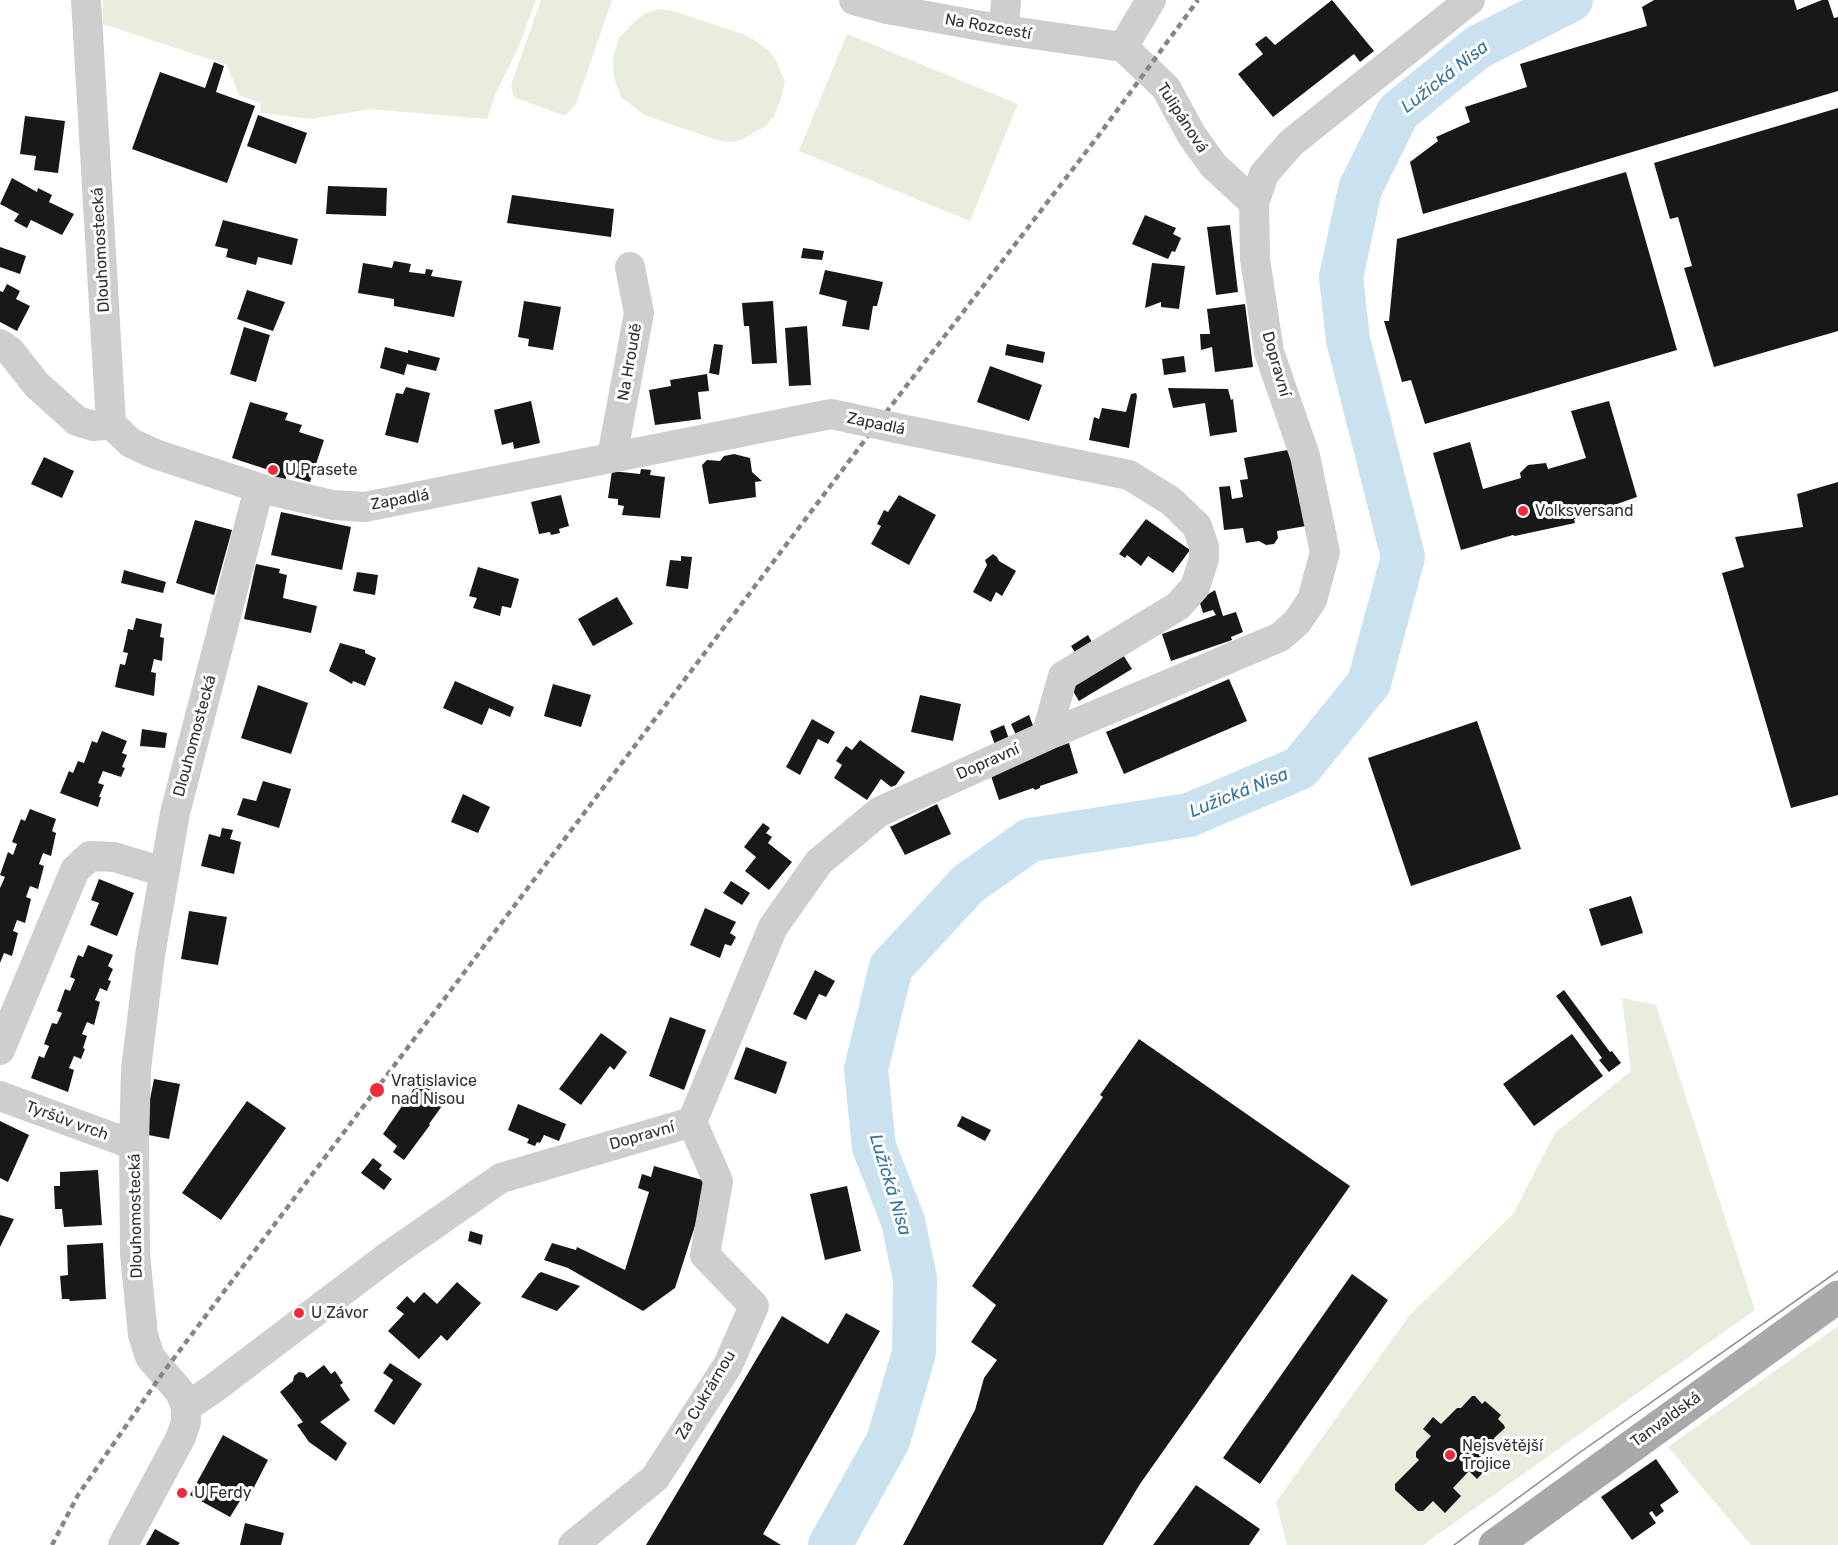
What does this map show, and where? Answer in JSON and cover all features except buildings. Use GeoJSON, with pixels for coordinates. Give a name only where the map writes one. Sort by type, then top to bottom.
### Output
{"type":"FeatureCollection","features":[{"type":"Feature","properties":{"kind":"main road","name":"Tanvaldská"},"geometry":{"type":"LineString","coordinates":[[1510,1540],[1838,1297]]}},
{"type":"Feature","properties":{"kind":"street","name":"Dlouhomostecká"},"geometry":{"type":"LineString","coordinates":[[86,0],[111,424]]}},
{"type":"Feature","properties":{"kind":"street","name":"Na Rozcestí"},"geometry":{"type":"LineString","coordinates":[[854,0],[887,9],[1004,30],[1123,47]]}},
{"type":"Feature","properties":{"kind":"street"},"geometry":{"type":"LineString","coordinates":[[1004,30],[1006,0]]}},
{"type":"Feature","properties":{"kind":"street"},"geometry":{"type":"LineString","coordinates":[[1123,47],[1151,0]]}},
{"type":"Feature","properties":{"kind":"street","name":"Dopravní"},"geometry":{"type":"LineString","coordinates":[[186,1407],[390,1255],[501,1178],[692,1122],[773,927],[819,862],[879,812],[1046,736],[1280,637],[1297,622],[1312,600],[1325,552],[1305,456],[1269,352],[1255,259],[1254,203],[1264,174],[1291,143],[1470,0]]}},
{"type":"Feature","properties":{"kind":"street","name":"Tulipánová"},"geometry":{"type":"LineString","coordinates":[[1123,47],[1166,88],[1191,134],[1213,165],[1254,203]]}},
{"type":"Feature","properties":{"kind":"street","name":"Na Hroudě"},"geometry":{"type":"LineString","coordinates":[[612,457],[639,313],[630,267]]}},
{"type":"Feature","properties":{"kind":"street"},"geometry":{"type":"LineString","coordinates":[[0,344],[10,351],[37,385],[77,421],[93,426],[111,424],[131,443],[154,453],[259,488]]}},
{"type":"Feature","properties":{"kind":"street","name":"Zapadlá"},"geometry":{"type":"LineString","coordinates":[[259,488],[333,505],[365,507],[831,414],[1129,475],[1171,501],[1197,526],[1204,547],[1204,559],[1195,587],[1178,606],[1063,676],[1046,736]]}},
{"type":"Feature","properties":{"kind":"street","name":"Dlouhomostecká"},"geometry":{"type":"LineString","coordinates":[[186,1407],[180,1392],[150,1357],[143,1335],[135,1254],[136,1070],[150,955],[175,813],[259,488]]}},
{"type":"Feature","properties":{"kind":"street"},"geometry":{"type":"LineString","coordinates":[[0,1050],[75,870],[90,856],[114,857],[164,873]]}},
{"type":"Feature","properties":{"kind":"street","name":"Tyršův vrch"},"geometry":{"type":"LineString","coordinates":[[0,1096],[134,1145]]}},
{"type":"Feature","properties":{"kind":"street","name":"Za Cukrárnou"},"geometry":{"type":"LineString","coordinates":[[573,1545],[655,1478],[728,1365],[754,1306],[705,1255],[717,1181],[692,1122]]}},
{"type":"Feature","properties":{"kind":"street"},"geometry":{"type":"LineString","coordinates":[[123,1545],[181,1437],[186,1422],[186,1407]]}},
{"type":"Feature","properties":{"kind":"green space"},"geometry":{"type":"Polygon","coordinates":[[[103,0],[536,0],[487,119],[370,109],[311,119],[261,113],[260,103],[239,95],[227,65],[103,24],[103,0]]]}},
{"type":"Feature","properties":{"kind":"green space"},"geometry":{"type":"Polygon","coordinates":[[[541,0],[612,0],[576,104],[565,116],[514,97],[511,85],[541,0]]]}},
{"type":"Feature","properties":{"kind":"green space"},"geometry":{"type":"Polygon","coordinates":[[[659,9],[673,11],[743,34],[769,51],[776,60],[785,81],[774,116],[764,127],[741,140],[720,141],[644,115],[621,97],[614,78],[613,57],[619,38],[644,14],[659,9]]]}},
{"type":"Feature","properties":{"kind":"green space"},"geometry":{"type":"Polygon","coordinates":[[[847,34],[1018,104],[970,221],[799,151],[847,34]]]}},
{"type":"Feature","properties":{"kind":"green space"},"geometry":{"type":"Polygon","coordinates":[[[1622,998],[1656,1005],[1755,1310],[1423,1545],[1287,1545],[1276,1502],[1409,1316],[1513,1214],[1555,1133],[1631,1071],[1622,998]]]}},
{"type":"Feature","properties":{"kind":"green space"},"geometry":{"type":"Polygon","coordinates":[[[1838,1326],[1838,1545],[1751,1545],[1668,1447],[1838,1326]]]}},
{"type":"Feature","properties":{"kind":"waterway","name":"Lužická Nisa"},"geometry":{"type":"LineString","coordinates":[[830,1545],[888,1441],[914,1353],[915,1279],[903,1221],[874,1147],[866,1069],[891,967],[968,884],[1030,840],[1189,815],[1300,768],[1369,683],[1403,557],[1348,340],[1341,277],[1360,189],[1398,112],[1478,47],[1571,0]]}},
{"type":"Feature","properties":{"kind":"tram line"},"geometry":{"type":"LineString","coordinates":[[1454,1545],[1579,1453],[1838,1271]]}},
{"type":"Feature","properties":{"kind":"railway"},"geometry":{"type":"LineString","coordinates":[[52,1545],[78,1495],[162,1374],[868,436],[1099,135],[1198,0]]}},
{"type":"Feature","properties":{"kind":"place","name":"U Prasete"},"geometry":{"type":"Point","coordinates":[273,470]}},
{"type":"Feature","properties":{"kind":"place","name":"Volksversand"},"geometry":{"type":"Point","coordinates":[1523,511]}},
{"type":"Feature","properties":{"kind":"place","name":"Vratislavice nad Nisou"},"geometry":{"type":"Point","coordinates":[377,1090]}},
{"type":"Feature","properties":{"kind":"place","name":"U Závor"},"geometry":{"type":"Point","coordinates":[299,1313]}},
{"type":"Feature","properties":{"kind":"place","name":"Nejsvětější Trojice"},"geometry":{"type":"Point","coordinates":[1450,1455]}},
{"type":"Feature","properties":{"kind":"place","name":"U Ferdy"},"geometry":{"type":"Point","coordinates":[182,1493]}}]}
